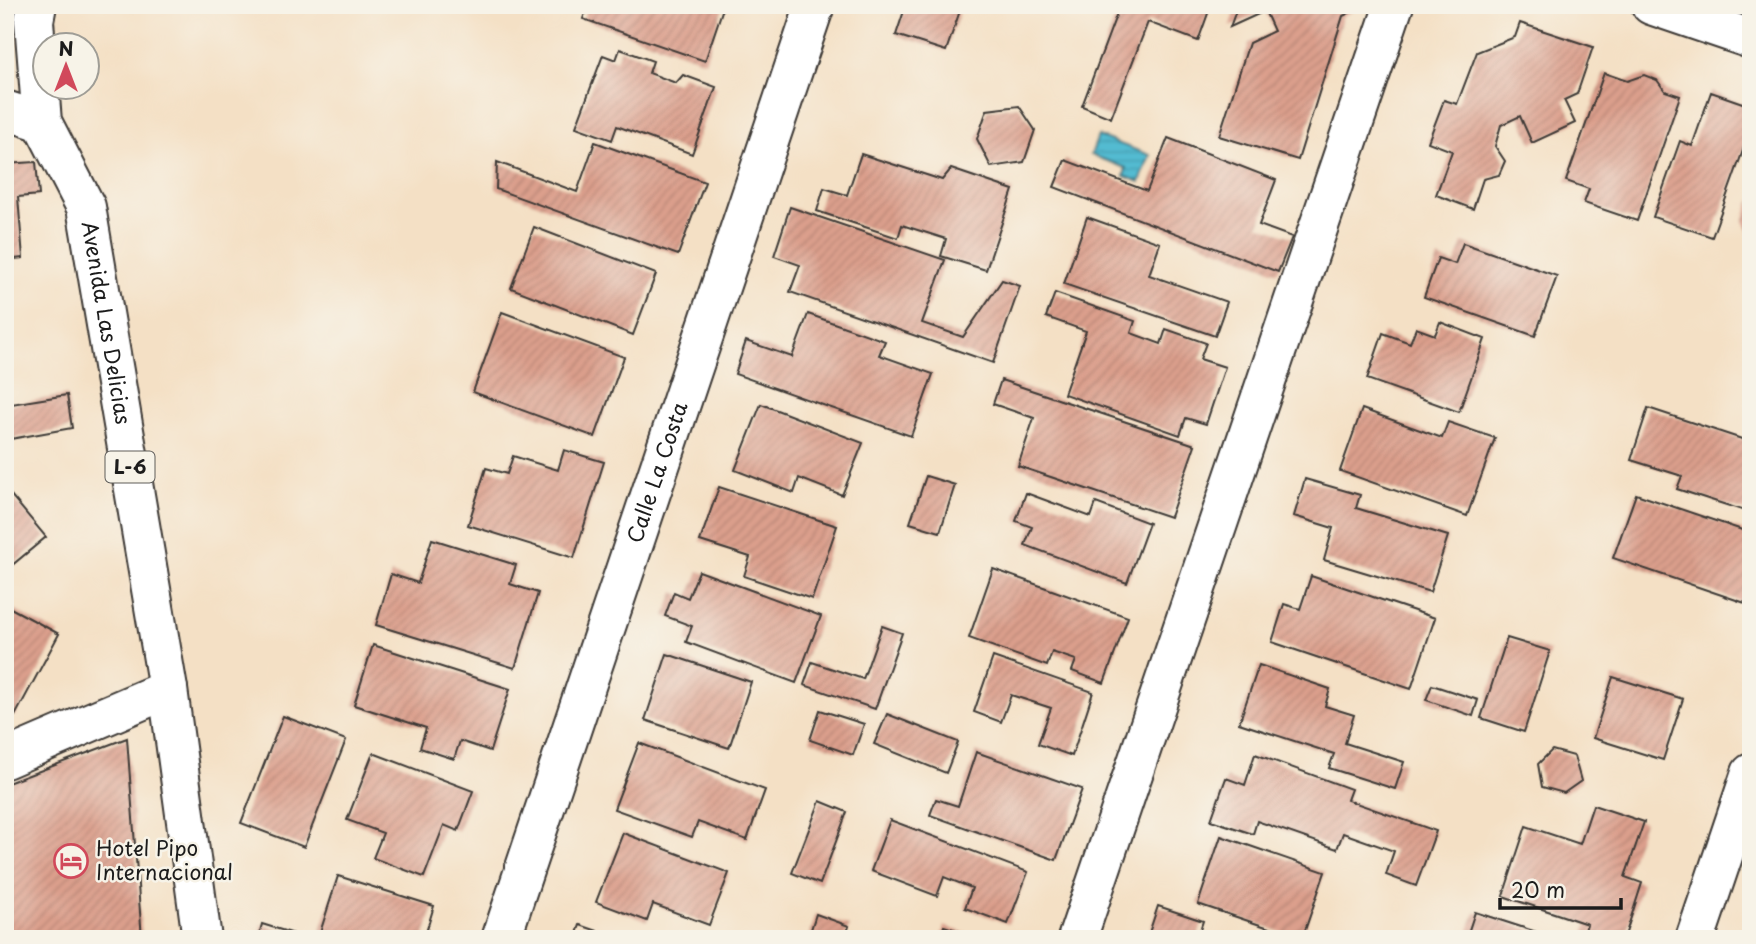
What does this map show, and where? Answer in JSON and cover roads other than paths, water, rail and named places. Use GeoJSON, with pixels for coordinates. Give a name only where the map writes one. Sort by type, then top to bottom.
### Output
{"type":"FeatureCollection","features":[{"type":"Feature","properties":{"kind":"street","name":"Avenida Las Delicias"},"geometry":{"type":"LineString","coordinates":[[37,5],[34,20],[43,122],[86,207],[168,689],[202,939]]}},
{"type":"Feature","properties":{"kind":"street","name":"Calle La Costa"},"geometry":{"type":"LineString","coordinates":[[500,939],[815,5]]}},
{"type":"Feature","properties":{"kind":"street"},"geometry":{"type":"LineString","coordinates":[[1077,939],[1394,5]]}},
{"type":"Feature","properties":{"kind":"street"},"geometry":{"type":"LineString","coordinates":[[1651,5],[1751,40]]}},
{"type":"Feature","properties":{"kind":"street"},"geometry":{"type":"LineString","coordinates":[[5,110],[43,122]]}},
{"type":"Feature","properties":{"kind":"street"},"geometry":{"type":"LineString","coordinates":[[5,759],[168,689]]}},
{"type":"Feature","properties":{"kind":"street"},"geometry":{"type":"LineString","coordinates":[[1695,939],[1751,773]]}},
{"type":"Feature","properties":{"kind":"water"},"geometry":{"type":"Polygon","coordinates":[[[1098,136],[1150,155],[1140,182],[1124,176],[1126,168],[1091,155],[1098,136]]]}},
{"type":"Feature","properties":{"kind":"place","name":"Hotel Pipo Internacional"},"geometry":{"type":"Point","coordinates":[71,861]}}]}
